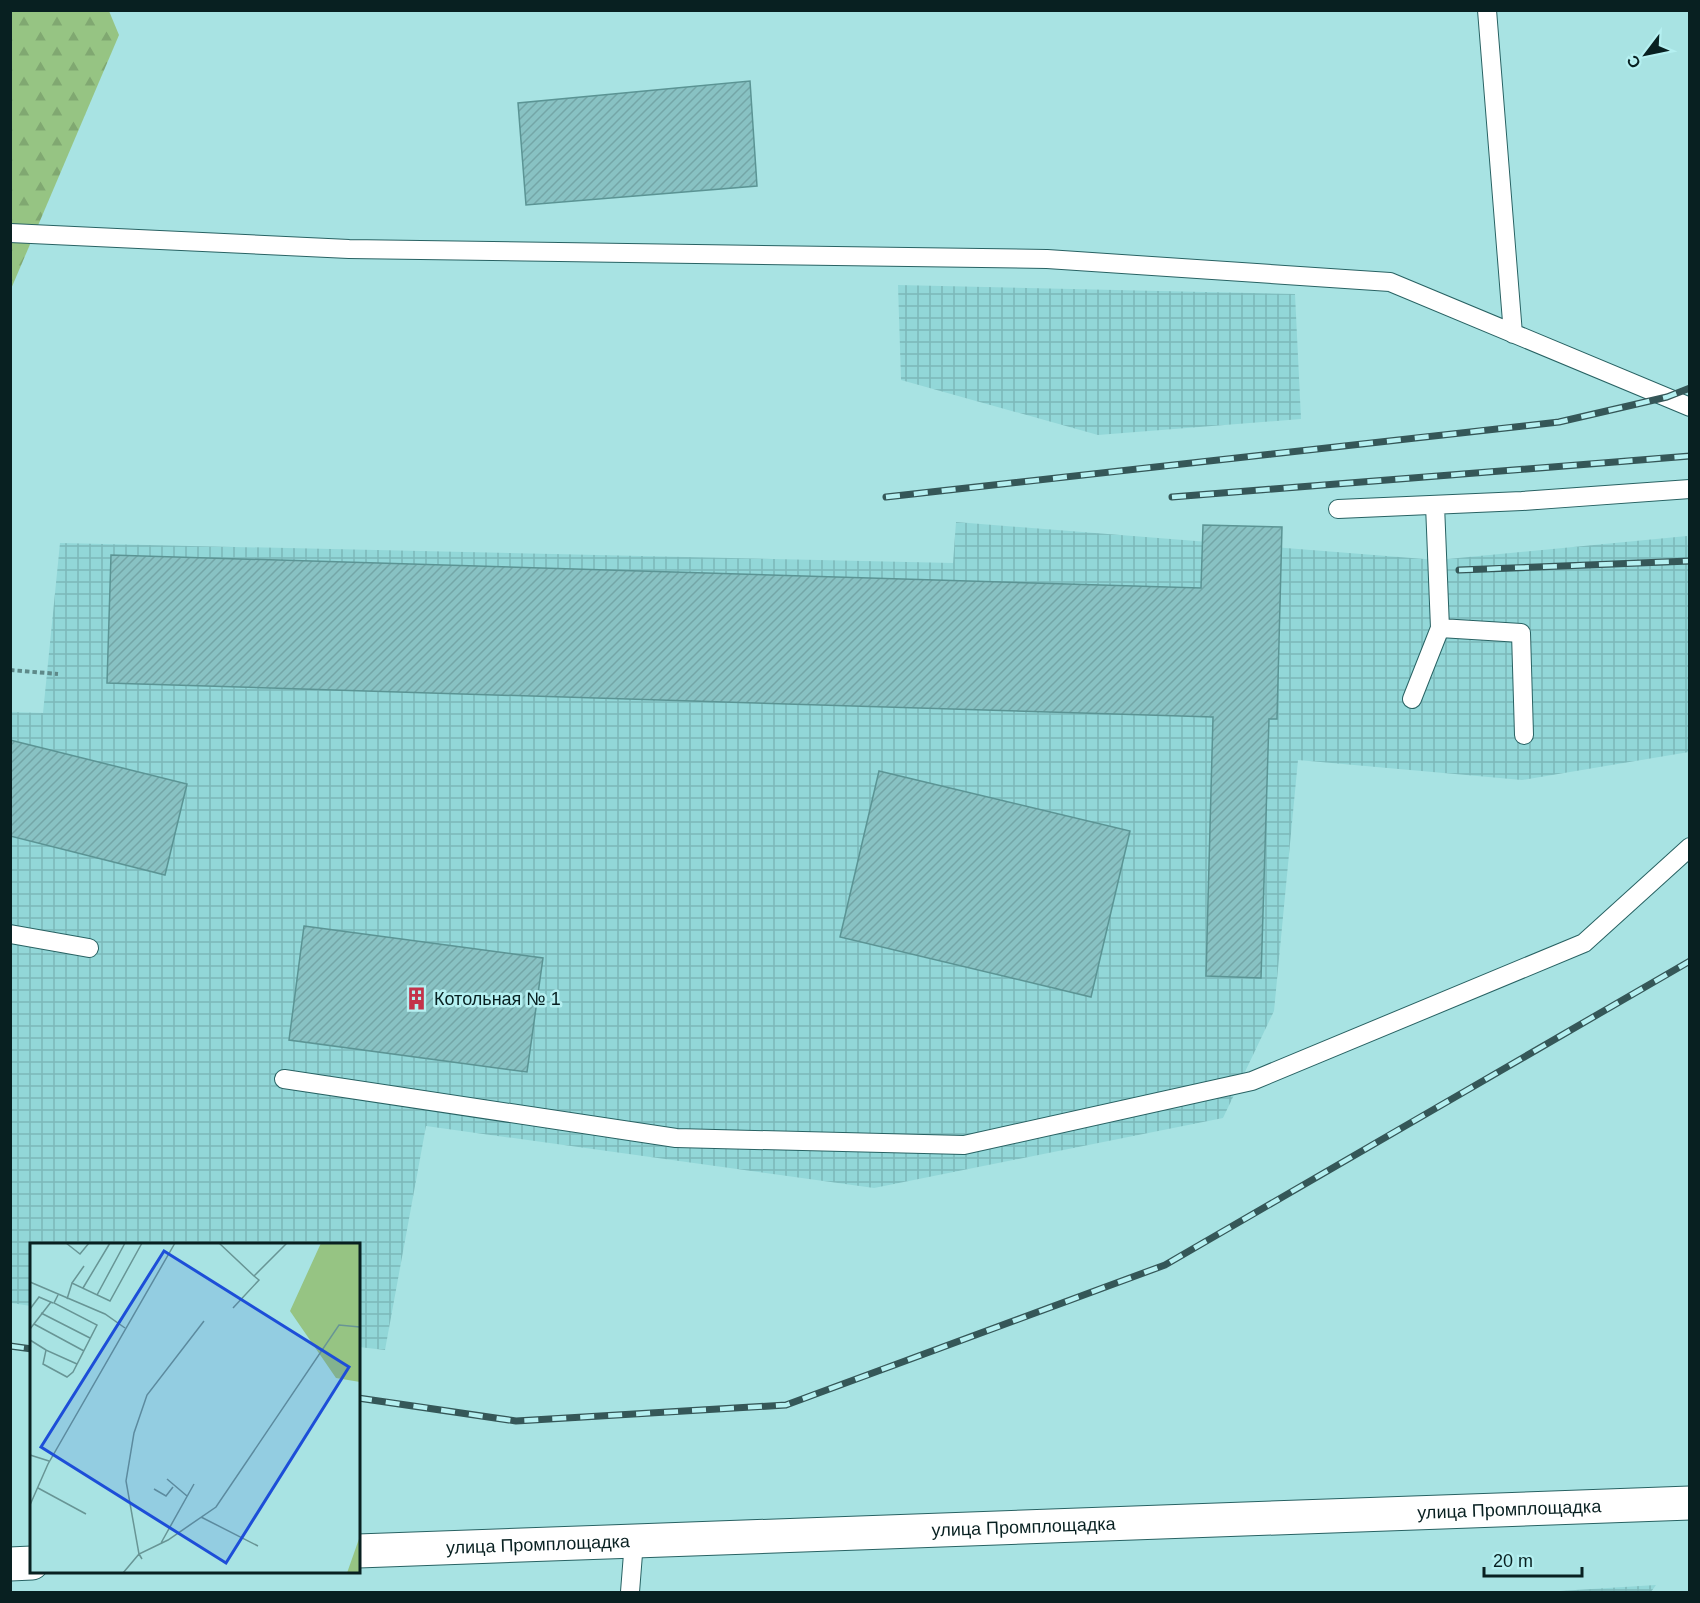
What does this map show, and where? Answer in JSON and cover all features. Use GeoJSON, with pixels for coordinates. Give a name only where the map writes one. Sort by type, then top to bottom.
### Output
{"type":"FeatureCollection","features":[{"type":"Feature","properties":{"kind":"street","name":"улица Промплощадка"},"geometry":{"type":"LineString","coordinates":[[360,1551],[1689,1503]]}},
{"type":"Feature","properties":{"kind":"street"},"geometry":{"type":"LineString","coordinates":[[10,1564],[30,1563]]}},
{"type":"Feature","properties":{"kind":"lane"},"geometry":{"type":"LineString","coordinates":[[1487,10],[1514,334]]}},
{"type":"Feature","properties":{"kind":"lane"},"geometry":{"type":"LineString","coordinates":[[10,233],[349,249],[1047,260],[1390,282],[1689,407]]}},
{"type":"Feature","properties":{"kind":"lane"},"geometry":{"type":"LineString","coordinates":[[1338,509],[1522,501],[1689,489]]}},
{"type":"Feature","properties":{"kind":"lane"},"geometry":{"type":"LineString","coordinates":[[1412,699],[1440,628],[1436,505]]}},
{"type":"Feature","properties":{"kind":"lane"},"geometry":{"type":"LineString","coordinates":[[1440,628],[1521,633],[1524,735]]}},
{"type":"Feature","properties":{"kind":"lane"},"geometry":{"type":"LineString","coordinates":[[284,1079],[676,1137],[963,1145],[1252,1081],[1584,943],[1689,847]]}},
{"type":"Feature","properties":{"kind":"lane"},"geometry":{"type":"LineString","coordinates":[[10,934],[89,948]]}},
{"type":"Feature","properties":{"kind":"lane"},"geometry":{"type":"LineString","coordinates":[[630,1593],[634,1541]]}},
{"type":"Feature","properties":{"kind":"path"},"geometry":{"type":"LineString","coordinates":[[10,670],[58,674]]}},
{"type":"Feature","properties":{"kind":"shaded area"},"geometry":{"type":"Polygon","coordinates":[[[898,285],[1295,294],[1301,419],[1098,435],[901,380],[898,285]]]}},
{"type":"Feature","properties":{"kind":"shaded area"},"geometry":{"type":"Polygon","coordinates":[[[956,522],[1437,560],[1687,536],[1690,578],[1689,752],[1522,780],[1298,760],[1274,1011],[1223,1118],[874,1188],[426,1126],[385,1350],[360,1347],[360,1243],[30,1243],[30,1306],[11,1303],[10,712],[43,713],[60,543],[953,563],[956,522]]]}},
{"type":"Feature","properties":{"kind":"shaded area"},"geometry":{"type":"Polygon","coordinates":[[[1656,1585],[1651,1592],[1543,1592],[1656,1585]]]}},
{"type":"Feature","properties":{"kind":"green space"},"geometry":{"type":"Polygon","coordinates":[[[11,11],[109,11],[119,35],[11,289],[11,11]]]}},
{"type":"Feature","properties":{"kind":"building"},"geometry":{"type":"Polygon","coordinates":[[[750,81],[757,186],[526,205],[518,103],[750,81]]]}},
{"type":"Feature","properties":{"kind":"building"},"geometry":{"type":"Polygon","coordinates":[[[1203,525],[1282,527],[1277,719],[1269,719],[1261,978],[1206,976],[1213,717],[107,683],[111,555],[1201,588],[1203,525]]]}},
{"type":"Feature","properties":{"kind":"building"},"geometry":{"type":"Polygon","coordinates":[[[10,740],[187,784],[165,875],[10,836],[10,740]]]}},
{"type":"Feature","properties":{"kind":"building"},"geometry":{"type":"Polygon","coordinates":[[[879,771],[1130,831],[1091,997],[840,937],[879,771]]]}},
{"type":"Feature","properties":{"kind":"building","name":"Котольная № 1"},"geometry":{"type":"Polygon","coordinates":[[[304,926],[543,958],[527,1072],[289,1040],[304,926]]]}},
{"type":"Feature","properties":{"kind":"railway"},"geometry":{"type":"LineString","coordinates":[[886,497],[1559,422],[1667,397],[1690,388]]}},
{"type":"Feature","properties":{"kind":"railway"},"geometry":{"type":"LineString","coordinates":[[1172,497],[1690,456]]}},
{"type":"Feature","properties":{"kind":"railway"},"geometry":{"type":"LineString","coordinates":[[1459,570],[1690,561]]}},
{"type":"Feature","properties":{"kind":"railway"},"geometry":{"type":"LineString","coordinates":[[360,1398],[516,1421],[786,1405],[1165,1265],[1690,961]]}},
{"type":"Feature","properties":{"kind":"railway"},"geometry":{"type":"LineString","coordinates":[[10,1346],[30,1349]]}},
{"type":"Feature","properties":{"kind":"place","name":"Котольная № 1"},"geometry":{"type":"Point","coordinates":[416,999]}}]}
